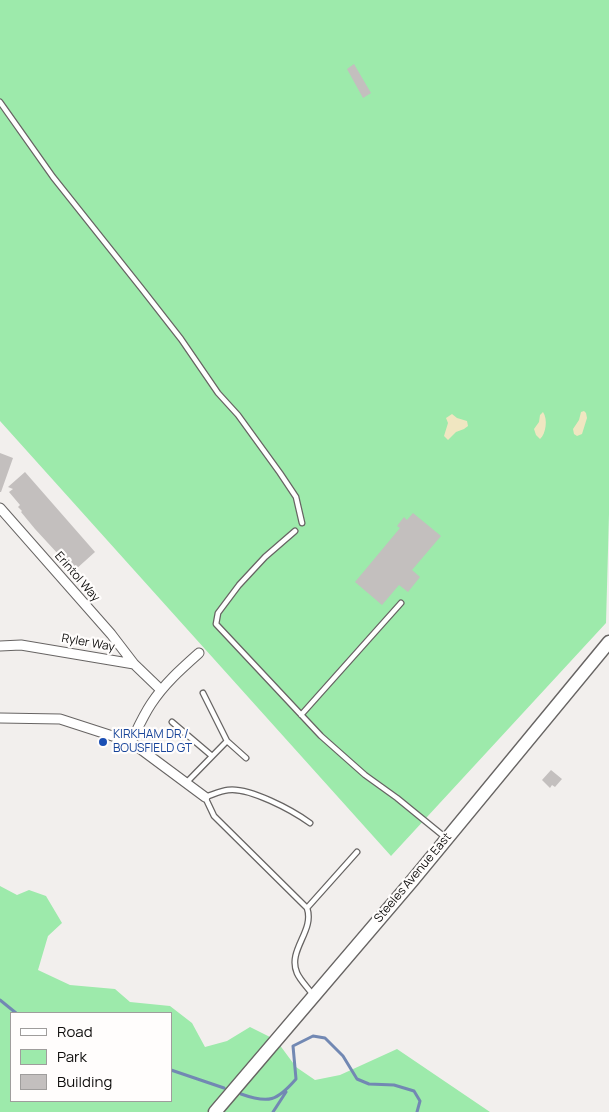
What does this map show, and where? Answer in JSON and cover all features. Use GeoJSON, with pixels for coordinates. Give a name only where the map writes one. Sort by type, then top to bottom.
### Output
{"type":"FeatureCollection","features":[{"type":"Feature","properties":{"kind":"main road","name":"Steeles Avenue East"},"geometry":{"type":"LineString","coordinates":[[215,1112],[447,838],[609,642]]}},
{"type":"Feature","properties":{"kind":"street","name":"Erintol Way"},"geometry":{"type":"LineString","coordinates":[[0,508],[111,634],[134,664]]}},
{"type":"Feature","properties":{"kind":"street","name":"Ryler Way"},"geometry":{"type":"LineString","coordinates":[[0,646],[21,645],[134,664]]}},
{"type":"Feature","properties":{"kind":"street"},"geometry":{"type":"LineString","coordinates":[[131,742],[150,705],[161,690],[174,675],[199,653]]}},
{"type":"Feature","properties":{"kind":"street"},"geometry":{"type":"LineString","coordinates":[[134,664],[161,690]]}},
{"type":"Feature","properties":{"kind":"street"},"geometry":{"type":"LineString","coordinates":[[0,718],[60,719],[131,742],[205,797]]}},
{"type":"Feature","properties":{"kind":"lane"},"geometry":{"type":"LineString","coordinates":[[0,102],[53,177],[164,318],[218,393],[238,416],[280,473],[296,497],[302,522]]}},
{"type":"Feature","properties":{"kind":"lane"},"geometry":{"type":"LineString","coordinates":[[295,531],[265,557],[239,585],[218,613],[216,624],[321,736],[366,775],[447,838]]}},
{"type":"Feature","properties":{"kind":"lane"},"geometry":{"type":"LineString","coordinates":[[301,715],[401,603]]}},
{"type":"Feature","properties":{"kind":"lane"},"geometry":{"type":"LineString","coordinates":[[203,693],[228,741],[246,758]]}},
{"type":"Feature","properties":{"kind":"lane"},"geometry":{"type":"LineString","coordinates":[[172,722],[212,756]]}},
{"type":"Feature","properties":{"kind":"lane"},"geometry":{"type":"LineString","coordinates":[[186,783],[228,741]]}},
{"type":"Feature","properties":{"kind":"lane"},"geometry":{"type":"LineString","coordinates":[[310,822],[291,810],[241,790],[227,790],[205,797],[214,816],[307,908],[309,914],[308,927],[297,951],[295,963],[297,973],[314,996]]}},
{"type":"Feature","properties":{"kind":"lane"},"geometry":{"type":"LineString","coordinates":[[307,908],[357,852]]}},
{"type":"Feature","properties":{"kind":"green space"},"geometry":{"type":"Polygon","coordinates":[[[0,0],[609,0],[609,514],[606,623],[391,856],[0,421],[0,0]]]}},
{"type":"Feature","properties":{"kind":"green space"},"geometry":{"type":"Polygon","coordinates":[[[0,886],[17,895],[29,890],[46,896],[62,923],[48,936],[38,970],[70,985],[115,989],[130,1002],[170,1006],[192,1023],[205,1047],[227,1041],[250,1027],[276,1040],[296,1067],[315,1080],[340,1075],[397,1049],[490,1112],[0,1112],[0,886]]]}},
{"type":"Feature","properties":{"kind":"sand"},"geometry":{"type":"Polygon","coordinates":[[[584,411],[587,418],[582,434],[577,436],[574,434],[573,429],[579,420],[581,412],[584,411]]]}},
{"type":"Feature","properties":{"kind":"sand"},"geometry":{"type":"Polygon","coordinates":[[[543,412],[546,426],[544,434],[540,439],[534,429],[543,412]]]}},
{"type":"Feature","properties":{"kind":"sand"},"geometry":{"type":"Polygon","coordinates":[[[452,414],[457,418],[467,421],[468,426],[456,432],[448,440],[444,436],[448,423],[446,418],[452,414]]]}},
{"type":"Feature","properties":{"kind":"building"},"geometry":{"type":"Polygon","coordinates":[[[354,64],[371,93],[363,98],[347,69],[354,64]]]}},
{"type":"Feature","properties":{"kind":"building"},"geometry":{"type":"Polygon","coordinates":[[[0,453],[13,458],[1,492],[0,492],[0,453]]]}},
{"type":"Feature","properties":{"kind":"building"},"geometry":{"type":"Polygon","coordinates":[[[25,472],[95,552],[75,570],[35,529],[21,512],[18,507],[20,505],[9,492],[13,489],[8,487],[25,472]]]}},
{"type":"Feature","properties":{"kind":"building"},"geometry":{"type":"Polygon","coordinates":[[[413,513],[441,536],[412,570],[420,577],[408,592],[399,585],[382,605],[355,582],[400,528],[397,526],[404,517],[407,520],[413,513]]]}},
{"type":"Feature","properties":{"kind":"building"},"geometry":{"type":"Polygon","coordinates":[[[551,770],[562,779],[555,787],[552,785],[550,788],[542,780],[551,770]]]}},
{"type":"Feature","properties":{"kind":"waterway"},"geometry":{"type":"LineString","coordinates":[[0,1000],[15,1012]]}},
{"type":"Feature","properties":{"kind":"waterway"},"geometry":{"type":"LineString","coordinates":[[241,1094],[266,1099],[278,1096],[283,1092],[296,1079],[293,1046],[313,1036],[325,1038],[343,1056],[357,1079],[369,1084],[394,1085],[414,1091],[420,1101],[417,1112]]}},
{"type":"Feature","properties":{"kind":"waterway"},"geometry":{"type":"LineString","coordinates":[[172,1070],[224,1088]]}},
{"type":"Feature","properties":{"kind":"waterway"},"geometry":{"type":"LineString","coordinates":[[273,1112],[286,1092]]}},
{"type":"Feature","properties":{"kind":"place","name":"KIRKHAM DR / BOUSFIELD GT"},"geometry":{"type":"Point","coordinates":[103,742]}}]}
